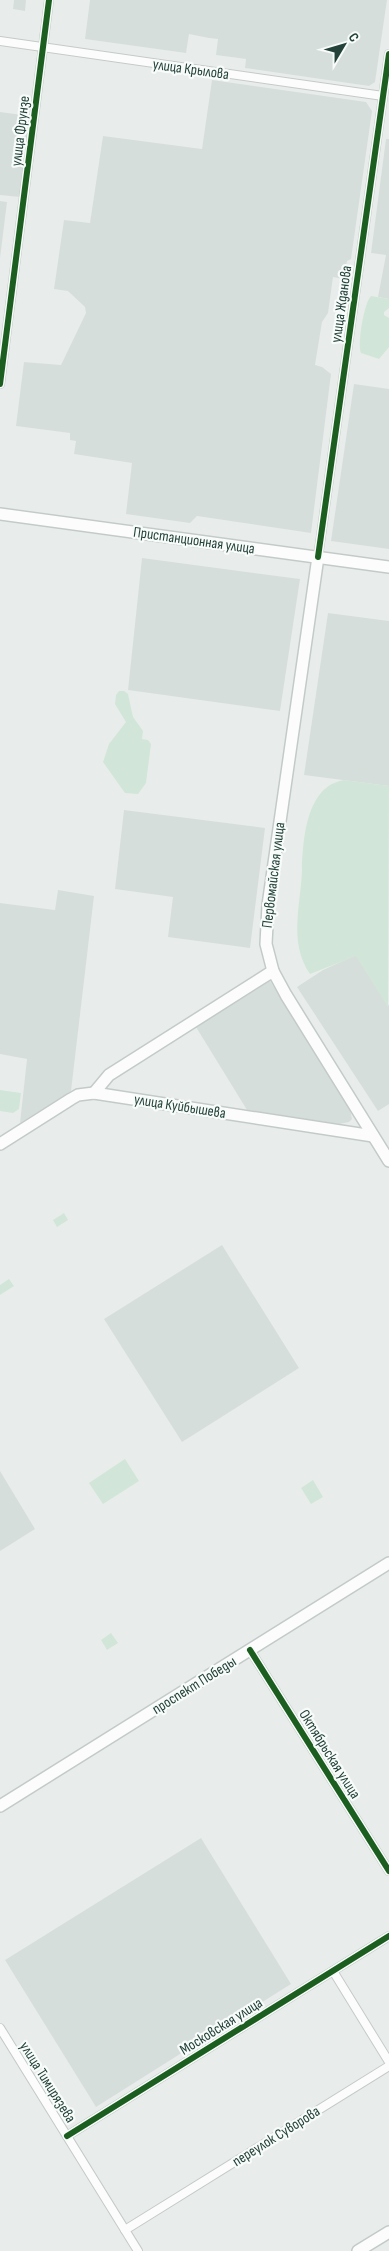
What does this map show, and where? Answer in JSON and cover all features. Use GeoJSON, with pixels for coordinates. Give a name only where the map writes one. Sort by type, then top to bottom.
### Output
{"type":"FeatureCollection","features":[{"type":"Feature","properties":{"kind":"main road","name":"Пристанционная улица"},"geometry":{"type":"LineString","coordinates":[[0,514],[389,567]]}},
{"type":"Feature","properties":{"kind":"main road","name":"Первомайская улица"},"geometry":{"type":"LineString","coordinates":[[318,557],[266,922],[266,944],[273,971],[286,996],[389,1162]]}},
{"type":"Feature","properties":{"kind":"main road"},"geometry":{"type":"LineString","coordinates":[[94,1093],[109,1075],[273,971]]}},
{"type":"Feature","properties":{"kind":"main road","name":"улица Куйбышева"},"geometry":{"type":"LineString","coordinates":[[0,1144],[78,1095],[94,1093],[373,1136]]}},
{"type":"Feature","properties":{"kind":"main road","name":"проспект Победы"},"geometry":{"type":"LineString","coordinates":[[0,1806],[389,1564]]}},
{"type":"Feature","properties":{"kind":"main road"},"geometry":{"type":"LineString","coordinates":[[358,2251],[389,2232]]}},
{"type":"Feature","properties":{"kind":"street","name":"улица Фрунзе"},"geometry":{"type":"LineString","coordinates":[[0,384],[49,0]]}},
{"type":"Feature","properties":{"kind":"street","name":"улица Крылова"},"geometry":{"type":"LineString","coordinates":[[0,41],[383,96]]}},
{"type":"Feature","properties":{"kind":"street","name":"улица Жданова"},"geometry":{"type":"LineString","coordinates":[[318,557],[389,54]]}},
{"type":"Feature","properties":{"kind":"street","name":"Октябрьская улица"},"geometry":{"type":"LineString","coordinates":[[250,1650],[389,1871]]}},
{"type":"Feature","properties":{"kind":"street","name":"Московская улица"},"geometry":{"type":"LineString","coordinates":[[67,2136],[389,1936]]}},
{"type":"Feature","properties":{"kind":"street"},"geometry":{"type":"LineString","coordinates":[[333,1971],[389,2062]]}},
{"type":"Feature","properties":{"kind":"street","name":"улица Тимирязева"},"geometry":{"type":"LineString","coordinates":[[0,2028],[138,2251]]}},
{"type":"Feature","properties":{"kind":"street","name":"переулок Суворова"},"geometry":{"type":"LineString","coordinates":[[125,2230],[389,2066]]}},
{"type":"Feature","properties":{"kind":"shaded area"},"geometry":{"type":"Polygon","coordinates":[[[14,0],[26,0],[25,11],[13,9],[14,0]]]}},
{"type":"Feature","properties":{"kind":"shaded area"},"geometry":{"type":"Polygon","coordinates":[[[90,0],[387,0],[375,82],[369,86],[245,68],[246,59],[216,55],[218,39],[189,34],[186,53],[85,39],[90,0]]]}},
{"type":"Feature","properties":{"kind":"shaded area"},"geometry":{"type":"Polygon","coordinates":[[[212,80],[366,102],[372,111],[351,259],[347,261],[344,279],[333,277],[328,313],[322,322],[315,365],[322,367],[331,374],[311,533],[197,516],[190,523],[126,514],[132,463],[74,454],[76,441],[70,440],[70,433],[16,426],[24,362],[61,365],[86,313],[85,307],[68,291],[54,289],[64,220],[90,223],[103,136],[202,149],[212,80]]]}},
{"type":"Feature","properties":{"kind":"shaded area"},"geometry":{"type":"Polygon","coordinates":[[[0,112],[30,116],[20,197],[0,195],[0,112]]]}},
{"type":"Feature","properties":{"kind":"shaded area"},"geometry":{"type":"Polygon","coordinates":[[[386,139],[389,139],[389,299],[378,297],[386,255],[371,253],[386,139]]]}},
{"type":"Feature","properties":{"kind":"shaded area"},"geometry":{"type":"Polygon","coordinates":[[[0,201],[7,202],[0,258],[0,201]]]}},
{"type":"Feature","properties":{"kind":"shaded area"},"geometry":{"type":"Polygon","coordinates":[[[354,384],[389,389],[389,549],[331,541],[354,384]]]}},
{"type":"Feature","properties":{"kind":"shaded area"},"geometry":{"type":"Polygon","coordinates":[[[142,558],[300,579],[280,711],[128,690],[142,558]]]}},
{"type":"Feature","properties":{"kind":"shaded area"},"geometry":{"type":"Polygon","coordinates":[[[328,613],[389,621],[389,786],[304,775],[328,613]]]}},
{"type":"Feature","properties":{"kind":"shaded area"},"geometry":{"type":"Polygon","coordinates":[[[124,810],[265,828],[250,948],[168,937],[173,897],[115,889],[124,810]]]}},
{"type":"Feature","properties":{"kind":"shaded area"},"geometry":{"type":"Polygon","coordinates":[[[58,890],[94,896],[71,1091],[20,1123],[27,1059],[0,1054],[0,903],[55,910],[58,890]]]}},
{"type":"Feature","properties":{"kind":"shaded area"},"geometry":{"type":"Polygon","coordinates":[[[356,955],[389,1006],[389,1104],[378,1111],[297,987],[323,970],[356,955]]]}},
{"type":"Feature","properties":{"kind":"shaded area"},"geometry":{"type":"Polygon","coordinates":[[[270,981],[350,1109],[352,1119],[349,1122],[339,1124],[247,1110],[196,1027],[270,981]]]}},
{"type":"Feature","properties":{"kind":"shaded area"},"geometry":{"type":"Polygon","coordinates":[[[222,1245],[299,1368],[182,1442],[104,1319],[222,1245]]]}},
{"type":"Feature","properties":{"kind":"shaded area"},"geometry":{"type":"Polygon","coordinates":[[[0,1471],[35,1529],[0,1551],[0,1471]]]}},
{"type":"Feature","properties":{"kind":"shaded area"},"geometry":{"type":"Polygon","coordinates":[[[201,1838],[291,1984],[96,2107],[5,1960],[201,1838]]]}},
{"type":"Feature","properties":{"kind":"green space"},"geometry":{"type":"Polygon","coordinates":[[[371,296],[389,299],[389,308],[384,312],[384,315],[389,318],[389,347],[379,359],[361,353],[360,348],[364,315],[371,296]]]}},
{"type":"Feature","properties":{"kind":"green space"},"geometry":{"type":"Polygon","coordinates":[[[119,691],[124,691],[128,694],[133,717],[143,731],[142,739],[148,740],[151,744],[146,783],[138,794],[125,793],[103,762],[109,744],[126,722],[115,704],[116,695],[119,691]]]}},
{"type":"Feature","properties":{"kind":"green space"},"geometry":{"type":"Polygon","coordinates":[[[344,780],[389,786],[388,1007],[356,956],[310,974],[303,962],[299,949],[297,923],[304,844],[309,816],[314,803],[322,792],[331,784],[344,780]]]}},
{"type":"Feature","properties":{"kind":"green space"},"geometry":{"type":"Polygon","coordinates":[[[0,1090],[21,1093],[19,1109],[13,1113],[0,1111],[0,1090]]]}},
{"type":"Feature","properties":{"kind":"green space"},"geometry":{"type":"Polygon","coordinates":[[[64,1213],[68,1220],[57,1227],[53,1220],[64,1213]]]}},
{"type":"Feature","properties":{"kind":"green space"},"geometry":{"type":"Polygon","coordinates":[[[9,1279],[14,1286],[0,1295],[0,1285],[9,1279]]]}},
{"type":"Feature","properties":{"kind":"green space"},"geometry":{"type":"Polygon","coordinates":[[[125,1459],[139,1481],[103,1504],[89,1483],[125,1459]]]}},
{"type":"Feature","properties":{"kind":"green space"},"geometry":{"type":"Polygon","coordinates":[[[313,1480],[323,1497],[311,1504],[301,1488],[313,1480]]]}},
{"type":"Feature","properties":{"kind":"green space"},"geometry":{"type":"Polygon","coordinates":[[[111,1633],[118,1643],[107,1650],[101,1640],[111,1633]]]}},
{"type":"Feature","properties":{"kind":"cycle path"},"geometry":{"type":"LineString","coordinates":[[0,384],[49,0]]}},
{"type":"Feature","properties":{"kind":"cycle path"},"geometry":{"type":"LineString","coordinates":[[318,557],[389,54]]}},
{"type":"Feature","properties":{"kind":"cycle path"},"geometry":{"type":"LineString","coordinates":[[250,1650],[389,1871]]}},
{"type":"Feature","properties":{"kind":"cycle path"},"geometry":{"type":"LineString","coordinates":[[67,2136],[389,1936]]}}]}
